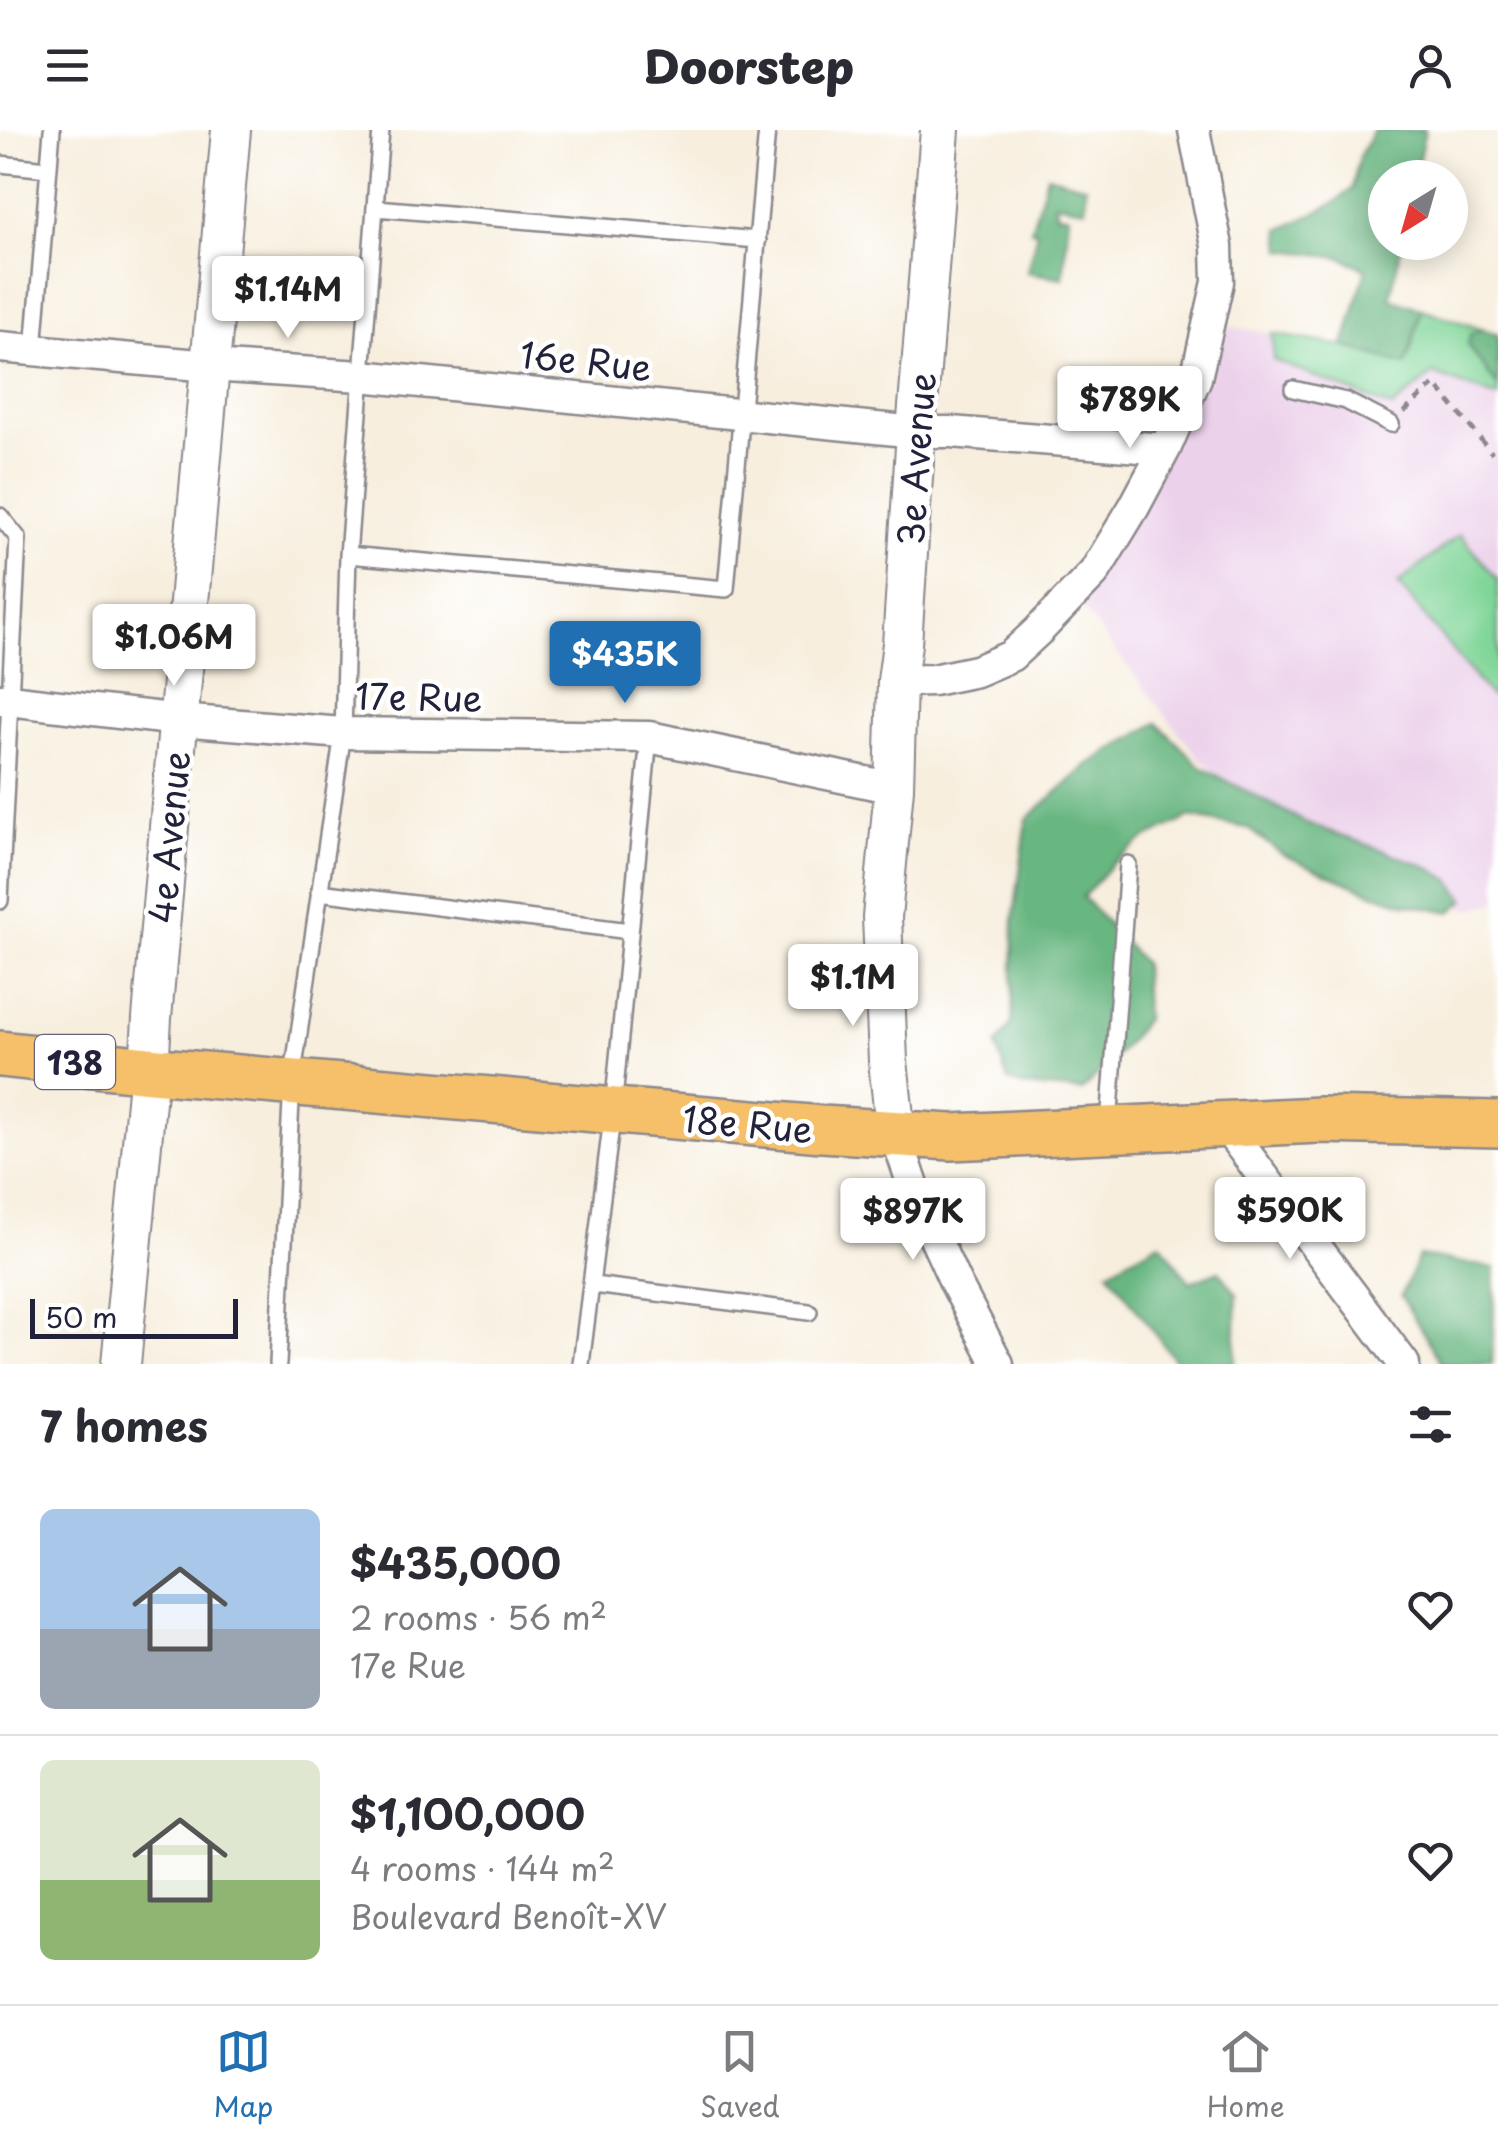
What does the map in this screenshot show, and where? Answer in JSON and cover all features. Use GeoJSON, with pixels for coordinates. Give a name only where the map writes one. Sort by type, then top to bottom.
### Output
{"type":"FeatureCollection","features":[{"type":"Feature","properties":{"kind":"main road","name":"18e Rue"},"geometry":{"type":"LineString","coordinates":[[0,1054],[951,1137],[1320,1120],[1498,1124]]}},
{"type":"Feature","properties":{"kind":"street","name":"4e Avenue"},"geometry":{"type":"LineString","coordinates":[[121,1364],[231,130]]}},
{"type":"Feature","properties":{"kind":"street","name":"3e Avenue"},"geometry":{"type":"LineString","coordinates":[[896,1134],[888,1061],[882,918],[894,788],[896,681],[902,644],[940,130]]}},
{"type":"Feature","properties":{"kind":"street"},"geometry":{"type":"LineString","coordinates":[[896,681],[933,680],[976,671],[1011,656],[1094,572],[1134,507],[1196,378],[1218,282],[1217,246],[1194,130]]}},
{"type":"Feature","properties":{"kind":"street","name":"16e Rue"},"geometry":{"type":"LineString","coordinates":[[0,347],[361,376],[916,432],[1164,450]]}},
{"type":"Feature","properties":{"kind":"street","name":"17e Rue"},"geometry":{"type":"LineString","coordinates":[[4,699],[178,720],[343,733],[650,737],[894,788]]}},
{"type":"Feature","properties":{"kind":"street"},"geometry":{"type":"LineString","coordinates":[[1224,1124],[1404,1364]]}},
{"type":"Feature","properties":{"kind":"street"},"geometry":{"type":"LineString","coordinates":[[896,1134],[918,1203],[998,1364]]}},
{"type":"Feature","properties":{"kind":"lane"},"geometry":{"type":"LineString","coordinates":[[34,350],[52,130]]}},
{"type":"Feature","properties":{"kind":"lane"},"geometry":{"type":"LineString","coordinates":[[278,1364],[292,1081],[343,733],[348,555],[381,130]]}},
{"type":"Feature","properties":{"kind":"lane"},"geometry":{"type":"LineString","coordinates":[[348,555],[726,590],[767,130]]}},
{"type":"Feature","properties":{"kind":"lane"},"geometry":{"type":"LineString","coordinates":[[0,164],[48,169]]}},
{"type":"Feature","properties":{"kind":"lane"},"geometry":{"type":"LineString","coordinates":[[376,208],[758,240]]}},
{"type":"Feature","properties":{"kind":"lane"},"geometry":{"type":"LineString","coordinates":[[1293,389],[1346,401],[1390,424]]}},
{"type":"Feature","properties":{"kind":"lane"},"geometry":{"type":"LineString","coordinates":[[0,517],[18,538],[4,699],[0,901]]}},
{"type":"Feature","properties":{"kind":"lane"},"geometry":{"type":"LineString","coordinates":[[581,1364],[613,1110],[650,737]]}},
{"type":"Feature","properties":{"kind":"lane"},"geometry":{"type":"LineString","coordinates":[[1109,1129],[1128,864]]}},
{"type":"Feature","properties":{"kind":"lane"},"geometry":{"type":"LineString","coordinates":[[319,892],[630,931]]}},
{"type":"Feature","properties":{"kind":"lane"},"geometry":{"type":"LineString","coordinates":[[592,1284],[809,1312]]}},
{"type":"Feature","properties":{"kind":"path"},"geometry":{"type":"LineString","coordinates":[[1390,424],[1436,384],[1492,453]]}},
{"type":"Feature","properties":{"kind":"shaded area"},"geometry":{"type":"Polygon","coordinates":[[[1208,323],[1378,352],[1498,335],[1498,901],[1469,910],[1264,817],[1198,757],[1072,595],[1095,572],[1208,323]]]}},
{"type":"Feature","properties":{"kind":"green space"},"geometry":{"type":"Polygon","coordinates":[[[1374,130],[1425,130],[1419,160],[1368,160],[1368,260],[1398,260],[1390,298],[1422,309],[1406,365],[1344,346],[1366,269],[1340,257],[1282,250],[1280,230],[1333,204],[1352,189],[1359,157],[1374,130]]]}},
{"type":"Feature","properties":{"kind":"green space"},"geometry":{"type":"Polygon","coordinates":[[[1047,175],[1086,186],[1085,208],[1055,203],[1056,213],[1069,215],[1063,278],[1027,272],[1037,231],[1031,230],[1047,175]]]}},
{"type":"Feature","properties":{"kind":"green space"},"geometry":{"type":"Polygon","coordinates":[[[1422,309],[1481,329],[1471,334],[1468,345],[1498,387],[1498,398],[1433,374],[1392,408],[1273,360],[1273,334],[1344,346],[1405,365],[1422,309]]]}},
{"type":"Feature","properties":{"kind":"green space"},"geometry":{"type":"Polygon","coordinates":[[[1481,329],[1498,335],[1498,387],[1468,345],[1471,333],[1481,329]]]}},
{"type":"Feature","properties":{"kind":"green space"},"geometry":{"type":"Polygon","coordinates":[[[1460,534],[1498,580],[1498,690],[1490,696],[1398,584],[1460,534]]]}},
{"type":"Feature","properties":{"kind":"green space"},"geometry":{"type":"Polygon","coordinates":[[[1157,723],[1201,767],[1307,823],[1426,866],[1450,880],[1465,900],[1451,912],[1406,904],[1283,855],[1247,828],[1190,817],[1143,840],[1112,864],[1083,897],[1143,963],[1145,1019],[1082,1091],[1021,1086],[1008,1081],[996,1046],[1012,1023],[1014,916],[1027,819],[1089,764],[1157,723]]]}},
{"type":"Feature","properties":{"kind":"green space"},"geometry":{"type":"Polygon","coordinates":[[[1160,1242],[1190,1282],[1219,1271],[1237,1294],[1235,1364],[1178,1364],[1108,1271],[1160,1242]]]}},
{"type":"Feature","properties":{"kind":"green space"},"geometry":{"type":"Polygon","coordinates":[[[1419,1256],[1495,1268],[1492,1364],[1442,1364],[1401,1296],[1419,1256]]]}}]}
